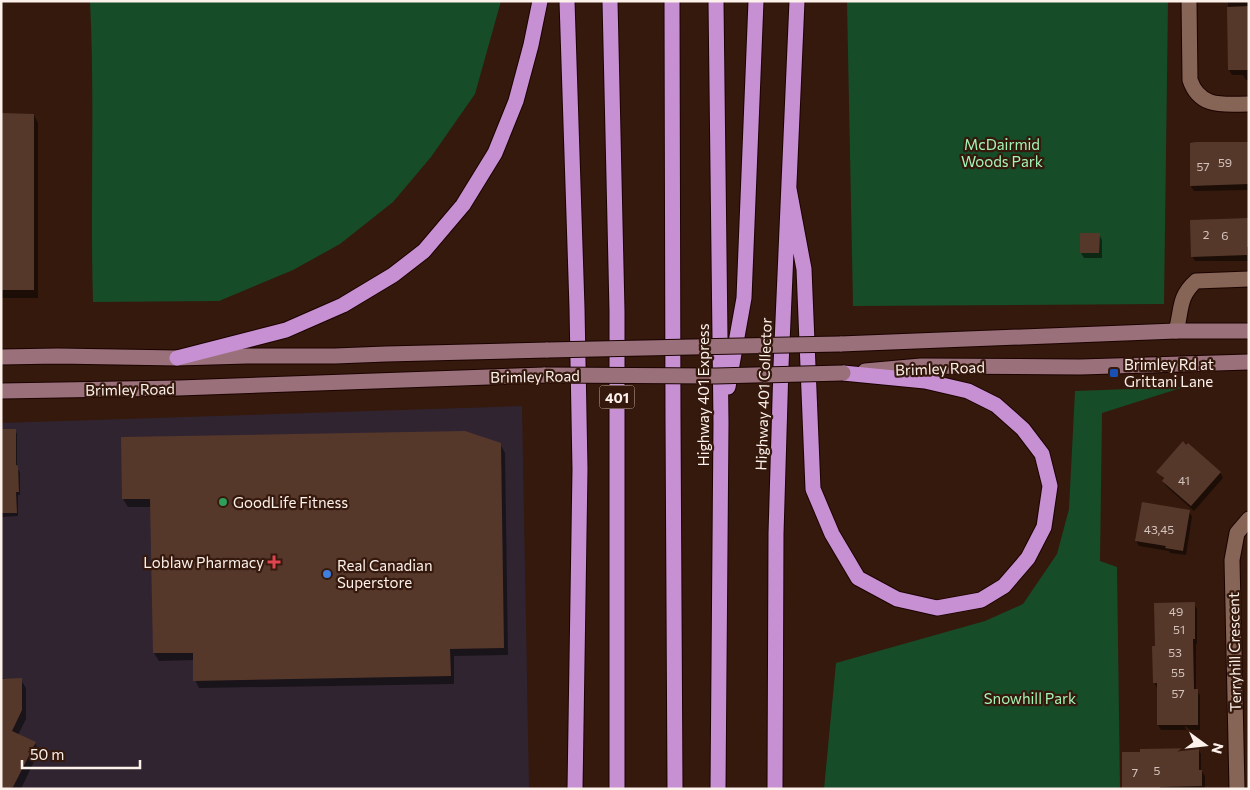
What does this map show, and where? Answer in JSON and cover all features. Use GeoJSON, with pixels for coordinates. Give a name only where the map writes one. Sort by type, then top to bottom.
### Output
{"type":"FeatureCollection","features":[{"type":"Feature","properties":{"kind":"highway"},"geometry":{"type":"LineString","coordinates":[[177,358],[294,327],[343,305],[393,275],[424,251],[463,205],[496,153],[516,101],[531,45],[540,1]]}},
{"type":"Feature","properties":{"kind":"highway"},"geometry":{"type":"LineString","coordinates":[[567,1],[580,468],[575,789]]}},
{"type":"Feature","properties":{"kind":"highway","name":"401"},"geometry":{"type":"LineString","coordinates":[[610,1],[617,311],[617,789]]}},
{"type":"Feature","properties":{"kind":"highway","name":"Highway 401 Express"},"geometry":{"type":"LineString","coordinates":[[672,1],[675,789]]}},
{"type":"Feature","properties":{"kind":"highway","name":"Highway 401 Express"},"geometry":{"type":"LineString","coordinates":[[716,1],[721,423],[718,789]]}},
{"type":"Feature","properties":{"kind":"highway"},"geometry":{"type":"LineString","coordinates":[[721,423],[744,298],[756,1]]}},
{"type":"Feature","properties":{"kind":"highway","name":"Highway 401 Collector"},"geometry":{"type":"LineString","coordinates":[[775,789],[776,534],[781,366],[797,1]]}},
{"type":"Feature","properties":{"kind":"highway"},"geometry":{"type":"LineString","coordinates":[[790,189],[804,269],[813,489],[832,534],[858,578],[897,599],[937,608],[981,600],[1004,586],[1028,558],[1044,527],[1050,486],[1042,454],[1023,429],[996,405],[968,390],[925,381],[843,373]]}},
{"type":"Feature","properties":{"kind":"main road","name":"Brimley Road"},"geometry":{"type":"LineString","coordinates":[[1,357],[177,358],[335,356],[840,344],[1176,331],[1249,331]]}},
{"type":"Feature","properties":{"kind":"main road","name":"Brimley Road"},"geometry":{"type":"LineString","coordinates":[[1,391],[189,387],[545,375],[716,376],[843,373],[921,366],[1080,367],[1249,362]]}},
{"type":"Feature","properties":{"kind":"street"},"geometry":{"type":"LineString","coordinates":[[1190,1],[1190,80],[1192,86],[1201,98],[1214,104],[1249,104]]}},
{"type":"Feature","properties":{"kind":"street"},"geometry":{"type":"LineString","coordinates":[[1176,331],[1183,298],[1189,287],[1196,281],[1249,279]]}},
{"type":"Feature","properties":{"kind":"street","name":"Terryhill Crescent"},"geometry":{"type":"LineString","coordinates":[[1236,789],[1232,560],[1237,533],[1249,519]]}},
{"type":"Feature","properties":{"kind":"shaded area"},"geometry":{"type":"Polygon","coordinates":[[[522,406],[529,789],[1,789],[1,423],[522,406]]]}},
{"type":"Feature","properties":{"kind":"green space"},"geometry":{"type":"Polygon","coordinates":[[[90,1],[501,1],[475,94],[431,157],[393,202],[340,244],[293,270],[219,301],[93,302],[90,1]]]}},
{"type":"Feature","properties":{"kind":"green space","name":"McDairmid Woods Park"},"geometry":{"type":"Polygon","coordinates":[[[847,1],[1168,1],[1164,304],[853,306],[847,1]]]}},
{"type":"Feature","properties":{"kind":"green space","name":"Snowhill Park"},"geometry":{"type":"Polygon","coordinates":[[[1184,387],[1102,413],[1100,561],[1117,567],[1120,789],[824,789],[836,663],[985,621],[1023,604],[1057,554],[1069,509],[1075,391],[1184,387]]]}},
{"type":"Feature","properties":{"kind":"building"},"geometry":{"type":"Polygon","coordinates":[[[1249,6],[1249,70],[1228,70],[1227,7],[1249,6]]]}},
{"type":"Feature","properties":{"kind":"building"},"geometry":{"type":"Polygon","coordinates":[[[1,113],[34,114],[34,290],[1,290],[1,113]]]}},
{"type":"Feature","properties":{"kind":"building"},"geometry":{"type":"Polygon","coordinates":[[[1249,142],[1249,184],[1190,186],[1190,143],[1249,142]]]}},
{"type":"Feature","properties":{"kind":"building"},"geometry":{"type":"Polygon","coordinates":[[[1249,218],[1249,247],[1247,247],[1247,255],[1191,257],[1190,220],[1249,218]]]}},
{"type":"Feature","properties":{"kind":"building"},"geometry":{"type":"Polygon","coordinates":[[[1080,233],[1100,233],[1099,253],[1080,253],[1080,233]]]}},
{"type":"Feature","properties":{"kind":"building"},"geometry":{"type":"Polygon","coordinates":[[[1,429],[16,429],[16,465],[18,467],[19,492],[16,492],[17,513],[1,513],[1,429]]]}},
{"type":"Feature","properties":{"kind":"building","name":"Real Canadian Superstore"},"geometry":{"type":"Polygon","coordinates":[[[465,431],[501,443],[504,648],[450,649],[451,676],[193,681],[193,653],[153,653],[150,499],[122,499],[121,437],[465,431]]]}},
{"type":"Feature","properties":{"kind":"building"},"geometry":{"type":"Polygon","coordinates":[[[1183,441],[1186,445],[1188,443],[1221,472],[1191,506],[1162,481],[1164,478],[1156,472],[1183,441]]]}},
{"type":"Feature","properties":{"kind":"building"},"geometry":{"type":"Polygon","coordinates":[[[1142,502],[1190,510],[1183,551],[1135,541],[1142,502]]]}},
{"type":"Feature","properties":{"kind":"building"},"geometry":{"type":"Polygon","coordinates":[[[1195,602],[1195,639],[1193,639],[1194,689],[1198,689],[1198,725],[1157,725],[1157,683],[1153,683],[1152,646],[1155,646],[1154,603],[1195,602]]]}},
{"type":"Feature","properties":{"kind":"building"},"geometry":{"type":"Polygon","coordinates":[[[22,678],[22,710],[12,731],[36,742],[13,787],[1,789],[1,679],[22,678]]]}},
{"type":"Feature","properties":{"kind":"building"},"geometry":{"type":"Polygon","coordinates":[[[1199,748],[1199,770],[1202,770],[1202,786],[1122,789],[1122,752],[1140,752],[1140,749],[1199,748]]]}},
{"type":"Feature","properties":{"kind":"place","name":"Brimley Rd at Grittani Lane"},"geometry":{"type":"Point","coordinates":[1114,373]}},
{"type":"Feature","properties":{"kind":"place","name":"GoodLife Fitness"},"geometry":{"type":"Point","coordinates":[223,502]}},
{"type":"Feature","properties":{"kind":"place","name":"Loblaw Pharmacy"},"geometry":{"type":"Point","coordinates":[274,562]}},
{"type":"Feature","properties":{"kind":"place","name":"Real Canadian Superstore"},"geometry":{"type":"Point","coordinates":[327,574]}}]}
